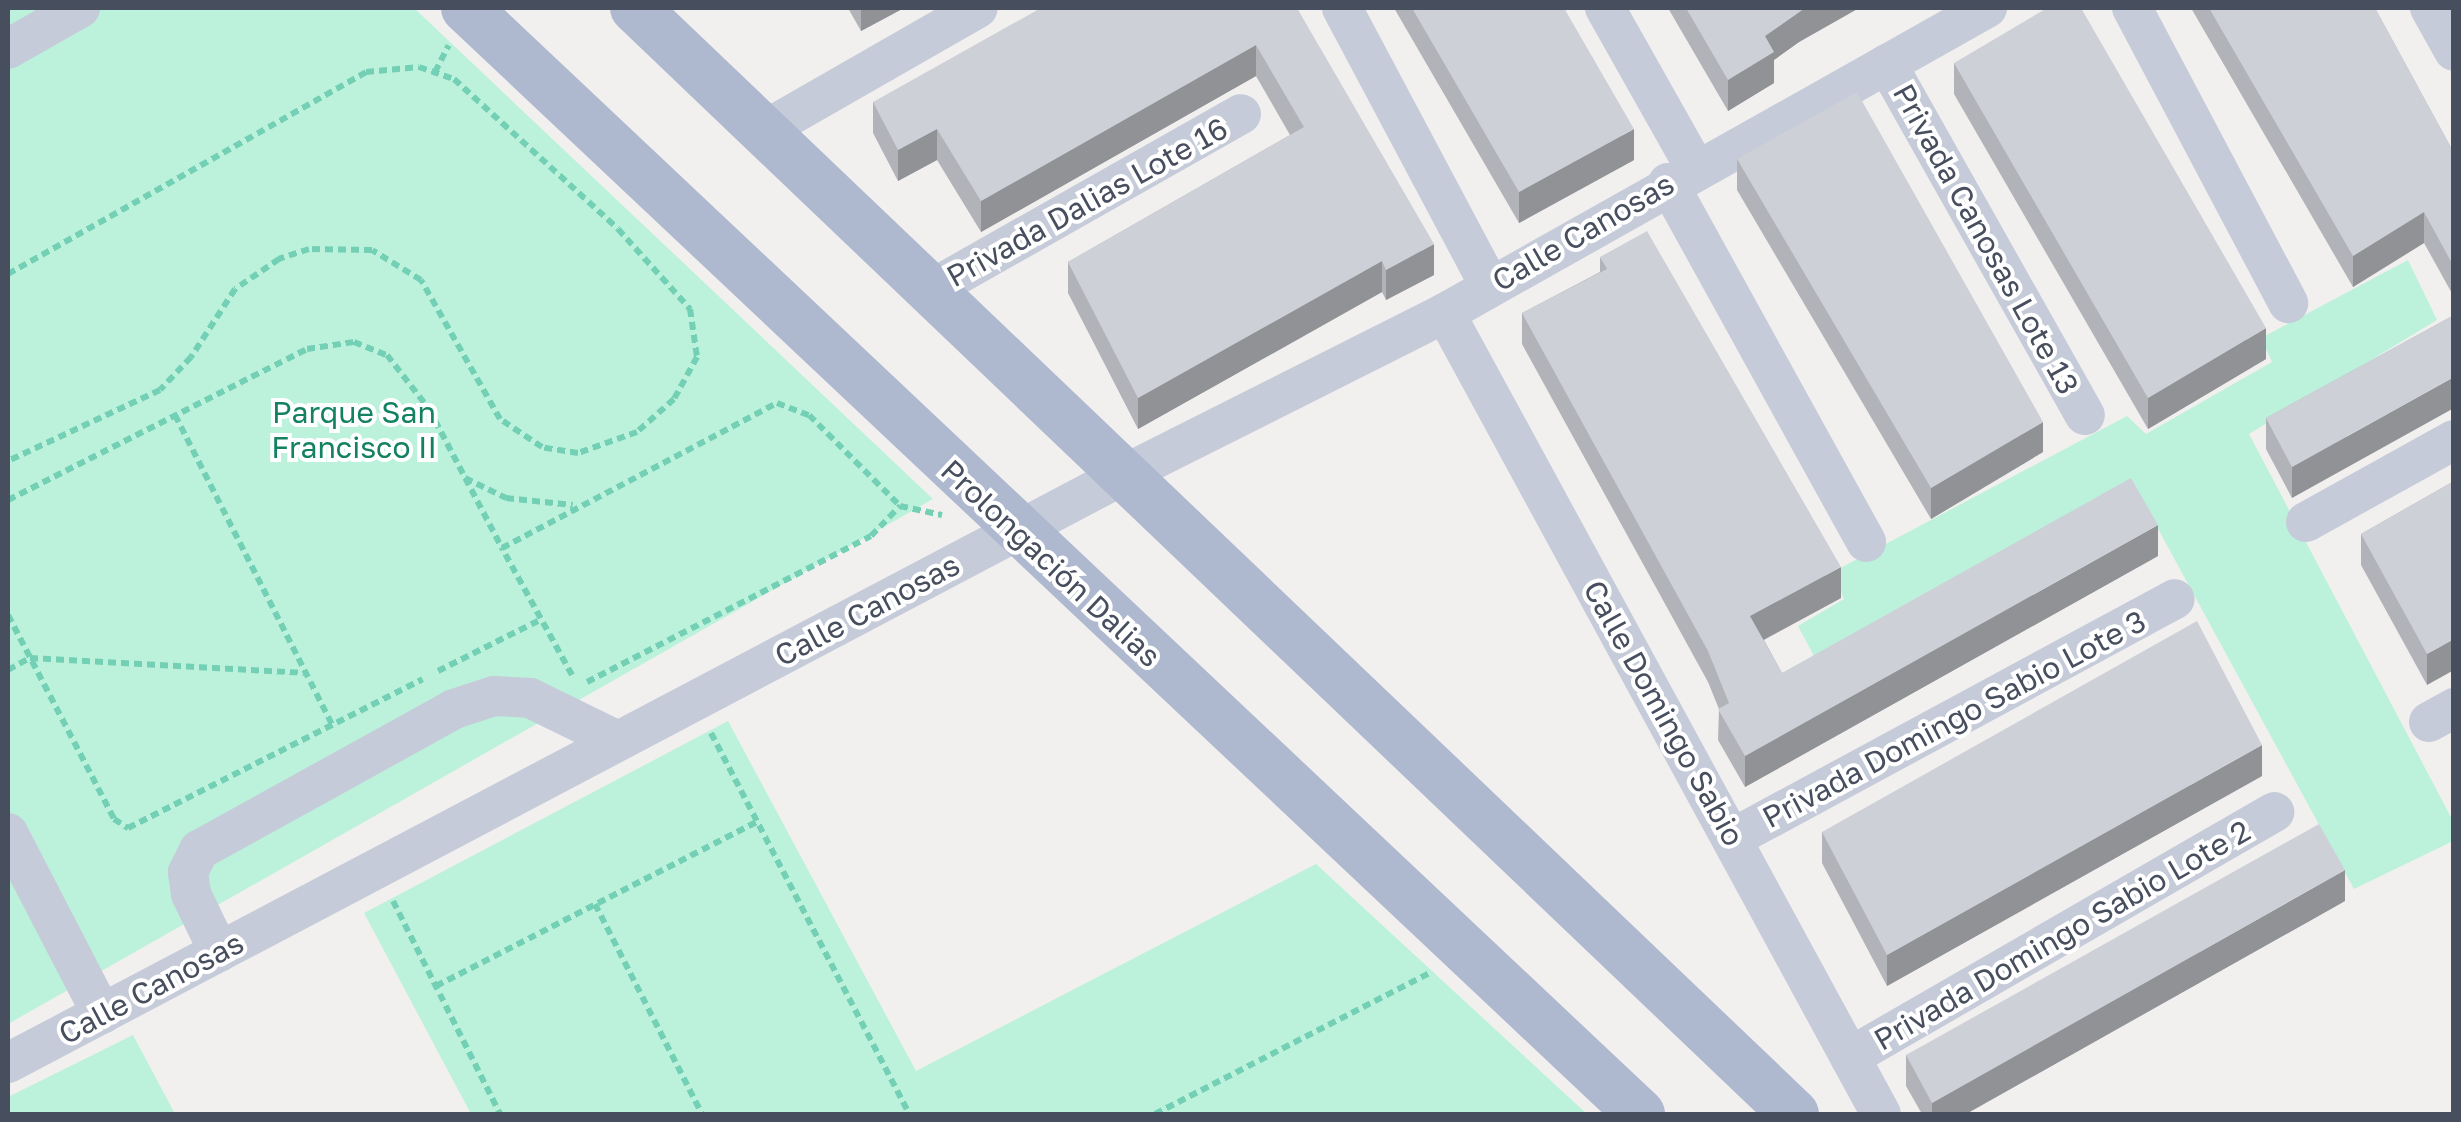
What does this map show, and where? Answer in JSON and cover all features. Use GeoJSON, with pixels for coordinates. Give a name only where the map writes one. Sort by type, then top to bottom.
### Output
{"type":"FeatureCollection","features":[{"type":"Feature","properties":{"kind":"main road","name":"Prolongación Dalias"},"geometry":{"type":"LineString","coordinates":[[466,8],[1016,532],[1640,1114]]}},
{"type":"Feature","properties":{"kind":"main road"},"geometry":{"type":"LineString","coordinates":[[635,8],[1794,1114]]}},
{"type":"Feature","properties":{"kind":"street"},"geometry":{"type":"LineString","coordinates":[[8,49],[80,8]]}},
{"type":"Feature","properties":{"kind":"street"},"geometry":{"type":"LineString","coordinates":[[766,130],[978,8]]}},
{"type":"Feature","properties":{"kind":"street"},"geometry":{"type":"LineString","coordinates":[[1342,8],[1490,284]]}},
{"type":"Feature","properties":{"kind":"street"},"geometry":{"type":"LineString","coordinates":[[1605,8],[1681,175],[1866,542]]}},
{"type":"Feature","properties":{"kind":"street","name":"Calle Canosas"},"geometry":{"type":"LineString","coordinates":[[8,1063],[1125,474],[1445,314],[1490,284],[1681,175],[1987,8]]}},
{"type":"Feature","properties":{"kind":"street"},"geometry":{"type":"LineString","coordinates":[[2132,8],[2288,302]]}},
{"type":"Feature","properties":{"kind":"street"},"geometry":{"type":"LineString","coordinates":[[2430,8],[2454,51]]}},
{"type":"Feature","properties":{"kind":"street","name":"Privada Canosas Lote 13"},"geometry":{"type":"LineString","coordinates":[[1888,64],[2085,414]]}},
{"type":"Feature","properties":{"kind":"street","name":"Privada Dalias Lote 16"},"geometry":{"type":"LineString","coordinates":[[932,289],[1241,114]]}},
{"type":"Feature","properties":{"kind":"street","name":"Calle Domingo Sabio"},"geometry":{"type":"LineString","coordinates":[[1445,314],[1881,1114]]}},
{"type":"Feature","properties":{"kind":"street"},"geometry":{"type":"LineString","coordinates":[[2306,522],[2454,440]]}},
{"type":"Feature","properties":{"kind":"street","name":"Privada Domingo Sabio Lote 3"},"geometry":{"type":"LineString","coordinates":[[1733,838],[2175,599]]}},
{"type":"Feature","properties":{"kind":"street"},"geometry":{"type":"LineString","coordinates":[[219,952],[191,894],[188,872],[199,850],[454,709],[494,696],[530,698],[618,741]]}},
{"type":"Feature","properties":{"kind":"street","name":"Privada Domingo Sabio Lote 2"},"geometry":{"type":"LineString","coordinates":[[1850,1057],[2274,812]]}},
{"type":"Feature","properties":{"kind":"street"},"geometry":{"type":"LineString","coordinates":[[8,833],[102,1014]]}},
{"type":"Feature","properties":{"kind":"path"},"geometry":{"type":"LineString","coordinates":[[8,274],[366,72],[420,67],[454,79],[618,229],[690,309],[697,357],[674,399],[637,432],[578,453],[542,447],[500,420],[421,280],[372,250],[308,248],[279,258],[235,289],[191,358],[160,390],[8,461]]}},
{"type":"Feature","properties":{"kind":"path"},"geometry":{"type":"LineString","coordinates":[[8,500],[307,349],[354,342],[388,355],[429,409],[573,677],[591,684],[872,536],[900,506]]}},
{"type":"Feature","properties":{"kind":"path"},"geometry":{"type":"LineString","coordinates":[[502,548],[777,403],[809,414],[900,506],[1016,532]]}},
{"type":"Feature","properties":{"kind":"path"},"geometry":{"type":"LineString","coordinates":[[175,416],[353,766]]}},
{"type":"Feature","properties":{"kind":"path"},"geometry":{"type":"LineString","coordinates":[[464,477],[506,498],[576,506]]}},
{"type":"Feature","properties":{"kind":"path"},"geometry":{"type":"LineString","coordinates":[[8,615],[114,819],[128,828],[540,620]]}},
{"type":"Feature","properties":{"kind":"path"},"geometry":{"type":"LineString","coordinates":[[8,670],[30,658],[306,673]]}},
{"type":"Feature","properties":{"kind":"path"},"geometry":{"type":"LineString","coordinates":[[694,701],[908,1114]]}},
{"type":"Feature","properties":{"kind":"path"},"geometry":{"type":"LineString","coordinates":[[436,986],[757,822]]}},
{"type":"Feature","properties":{"kind":"path"},"geometry":{"type":"LineString","coordinates":[[376,869],[500,1114]]}},
{"type":"Feature","properties":{"kind":"path"},"geometry":{"type":"LineString","coordinates":[[594,904],[702,1114]]}},
{"type":"Feature","properties":{"kind":"path"},"geometry":{"type":"LineString","coordinates":[[1155,1114],[1468,953]]}},
{"type":"Feature","properties":{"kind":"green space","name":"Parque San Francisco II"},"geometry":{"type":"Polygon","coordinates":[[[8,8],[414,8],[933,499],[8,1024],[8,8]]]}},
{"type":"Feature","properties":{"kind":"green space"},"geometry":{"type":"Polygon","coordinates":[[[2408,260],[2437,320],[2249,434],[2453,821],[2453,841],[2354,889],[2138,492],[1815,658],[1798,626],[1844,599],[1833,572],[2127,416],[2146,434],[2272,362],[2261,338],[2408,260]]]}},
{"type":"Feature","properties":{"kind":"green space"},"geometry":{"type":"Polygon","coordinates":[[[728,721],[916,1071],[1316,864],[1587,1114],[471,1114],[364,913],[728,721]]]}},
{"type":"Feature","properties":{"kind":"green space"},"geometry":{"type":"Polygon","coordinates":[[[133,1035],[175,1114],[8,1114],[8,1097],[133,1035]]]}},
{"type":"Feature","properties":{"kind":"building"},"geometry":{"type":"Polygon","coordinates":[[[1041,8],[1297,8],[1434,244],[1386,270],[1382,261],[1138,398],[1068,262],[1304,127],[1256,45],[981,201],[937,129],[898,150],[873,102],[1041,8]]]}},
{"type":"Feature","properties":{"kind":"building"},"geometry":{"type":"Polygon","coordinates":[[[1412,8],[1564,8],[1634,129],[1519,192],[1412,8]]]}},
{"type":"Feature","properties":{"kind":"building"},"geometry":{"type":"Polygon","coordinates":[[[1686,8],[1805,8],[1765,36],[1774,52],[1728,80],[1686,8]]]}},
{"type":"Feature","properties":{"kind":"building"},"geometry":{"type":"Polygon","coordinates":[[[2047,8],[2081,8],[2266,328],[2148,398],[1954,63],[2047,8]]]}},
{"type":"Feature","properties":{"kind":"building"},"geometry":{"type":"Polygon","coordinates":[[[2209,8],[2375,8],[2454,153],[2454,267],[2424,212],[2353,256],[2209,8]]]}},
{"type":"Feature","properties":{"kind":"building"},"geometry":{"type":"Polygon","coordinates":[[[1857,92],[2043,422],[1931,488],[1737,159],[1857,92]]]}},
{"type":"Feature","properties":{"kind":"building"},"geometry":{"type":"Polygon","coordinates":[[[1647,231],[1841,567],[1750,616],[1782,673],[2131,478],[2158,525],[1745,756],[1718,709],[1729,703],[1708,651],[1522,313],[1607,269],[1600,257],[1647,231]]]}},
{"type":"Feature","properties":{"kind":"building"},"geometry":{"type":"Polygon","coordinates":[[[2454,315],[2454,377],[2292,467],[2266,418],[2454,315]]]}},
{"type":"Feature","properties":{"kind":"building"},"geometry":{"type":"Polygon","coordinates":[[[2454,481],[2454,639],[2427,654],[2361,534],[2454,481]]]}},
{"type":"Feature","properties":{"kind":"building"},"geometry":{"type":"Polygon","coordinates":[[[2197,621],[2262,745],[1887,955],[1822,832],[2197,621]]]}},
{"type":"Feature","properties":{"kind":"building"},"geometry":{"type":"Polygon","coordinates":[[[2319,824],[2345,870],[1932,1103],[1906,1055],[2319,824]]]}}]}
